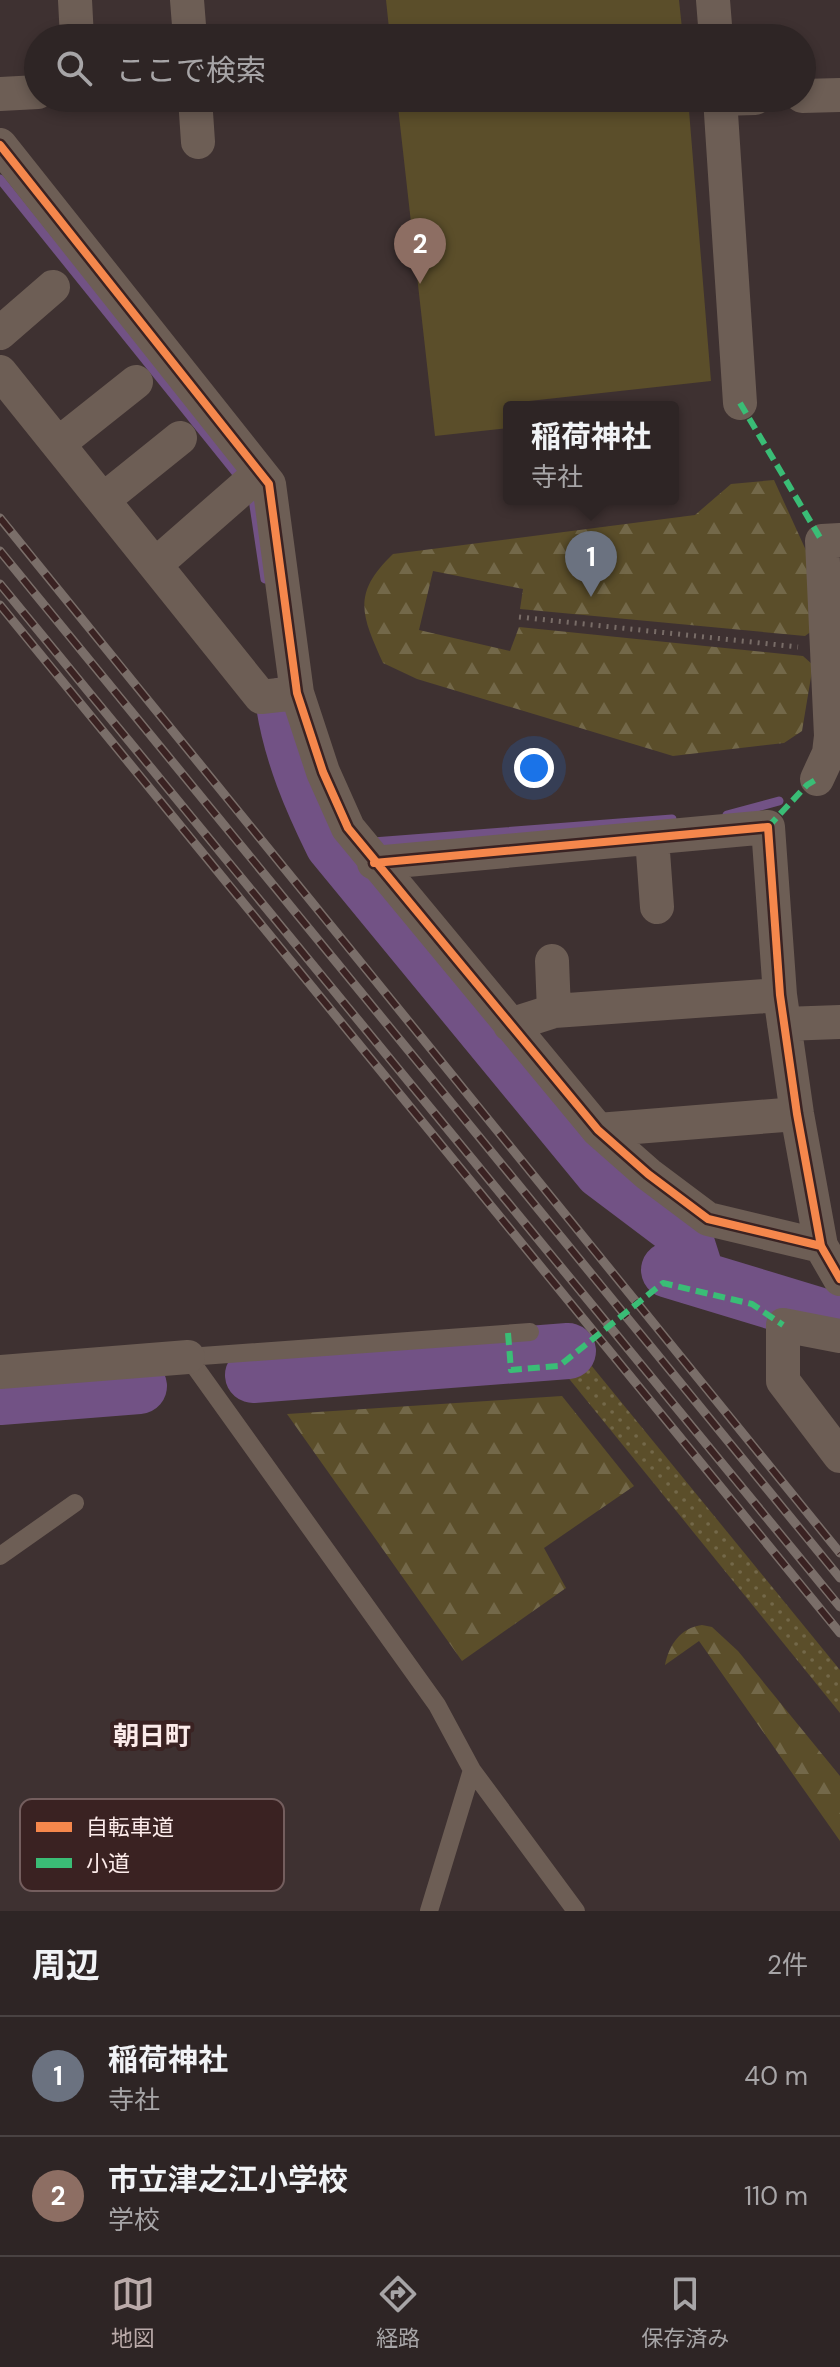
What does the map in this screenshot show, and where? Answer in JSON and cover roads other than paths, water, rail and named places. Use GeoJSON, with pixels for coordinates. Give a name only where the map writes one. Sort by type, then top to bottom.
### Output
{"type":"FeatureCollection","features":[{"type":"Feature","properties":{"kind":"street"},"geometry":{"type":"LineString","coordinates":[[75,0],[76,24]]}},
{"type":"Feature","properties":{"kind":"street"},"geometry":{"type":"LineString","coordinates":[[187,0],[189,24]]}},
{"type":"Feature","properties":{"kind":"street"},"geometry":{"type":"LineString","coordinates":[[713,0],[715,24]]}},
{"type":"Feature","properties":{"kind":"street"},"geometry":{"type":"LineString","coordinates":[[0,94],[24,93]]}},
{"type":"Feature","properties":{"kind":"street"},"geometry":{"type":"LineString","coordinates":[[816,96],[840,95]]}},
{"type":"Feature","properties":{"kind":"street"},"geometry":{"type":"LineString","coordinates":[[196,112],[198,142]]}},
{"type":"Feature","properties":{"kind":"street"},"geometry":{"type":"LineString","coordinates":[[721,112],[740,403]]}},
{"type":"Feature","properties":{"kind":"street"},"geometry":{"type":"LineString","coordinates":[[0,145],[269,484],[279,535],[297,693],[323,772],[348,828],[374,863],[598,1130],[648,1174],[708,1219],[821,1246]]}},
{"type":"Feature","properties":{"kind":"street"},"geometry":{"type":"LineString","coordinates":[[0,333],[53,287]]}},
{"type":"Feature","properties":{"kind":"street"},"geometry":{"type":"LineString","coordinates":[[0,372],[261,697],[297,693]]}},
{"type":"Feature","properties":{"kind":"street"},"geometry":{"type":"LineString","coordinates":[[58,444],[136,382]]}},
{"type":"Feature","properties":{"kind":"street"},"geometry":{"type":"LineString","coordinates":[[103,500],[180,438]]}},
{"type":"Feature","properties":{"kind":"street"},"geometry":{"type":"LineString","coordinates":[[155,565],[260,473]]}},
{"type":"Feature","properties":{"kind":"street"},"geometry":{"type":"LineString","coordinates":[[817,779],[829,753],[831,736],[822,541],[840,540]]}},
{"type":"Feature","properties":{"kind":"street"},"geometry":{"type":"LineString","coordinates":[[374,863],[768,827],[782,1010],[797,1114],[821,1246],[840,1279]]}},
{"type":"Feature","properties":{"kind":"street"},"geometry":{"type":"LineString","coordinates":[[652,838],[657,907]]}},
{"type":"Feature","properties":{"kind":"street"},"geometry":{"type":"LineString","coordinates":[[552,961],[554,1011]]}},
{"type":"Feature","properties":{"kind":"street"},"geometry":{"type":"LineString","coordinates":[[510,1025],[554,1011],[782,1010],[840,1022]]}},
{"type":"Feature","properties":{"kind":"street"},"geometry":{"type":"LineString","coordinates":[[598,1130],[797,1114]]}},
{"type":"Feature","properties":{"kind":"street"},"geometry":{"type":"LineString","coordinates":[[840,1336],[783,1325],[783,1381],[828,1424],[840,1456]]}},
{"type":"Feature","properties":{"kind":"street"},"geometry":{"type":"LineString","coordinates":[[0,1372],[188,1357]]}},
{"type":"Feature","properties":{"kind":"lane"},"geometry":{"type":"LineString","coordinates":[[188,1357],[530,1332]]}},
{"type":"Feature","properties":{"kind":"lane"},"geometry":{"type":"LineString","coordinates":[[188,1357],[437,1705],[472,1770],[576,1911]]}},
{"type":"Feature","properties":{"kind":"lane"},"geometry":{"type":"LineString","coordinates":[[0,1556],[75,1503]]}},
{"type":"Feature","properties":{"kind":"lane"},"geometry":{"type":"LineString","coordinates":[[429,1911],[472,1770]]}},
{"type":"Feature","properties":{"kind":"waterway"},"geometry":{"type":"LineString","coordinates":[[0,179],[241,479]]}},
{"type":"Feature","properties":{"kind":"waterway"},"geometry":{"type":"LineString","coordinates":[[248,492],[253,499],[265,579]]}},
{"type":"Feature","properties":{"kind":"waterway"},"geometry":{"type":"LineString","coordinates":[[284,705],[303,776],[333,844],[602,1171],[683,1232],[697,1276]]}},
{"type":"Feature","properties":{"kind":"waterway"},"geometry":{"type":"LineString","coordinates":[[727,815],[779,801]]}},
{"type":"Feature","properties":{"kind":"waterway"},"geometry":{"type":"LineString","coordinates":[[373,842],[672,819]]}},
{"type":"Feature","properties":{"kind":"waterway"},"geometry":{"type":"LineString","coordinates":[[669,1270],[824,1317],[840,1318]]}},
{"type":"Feature","properties":{"kind":"waterway"},"geometry":{"type":"LineString","coordinates":[[253,1375],[568,1351]]}},
{"type":"Feature","properties":{"kind":"waterway"},"geometry":{"type":"LineString","coordinates":[[0,1397],[139,1386]]}},
{"type":"Feature","properties":{"kind":"railway"},"geometry":{"type":"LineString","coordinates":[[0,518],[840,1553]]}},
{"type":"Feature","properties":{"kind":"railway"},"geometry":{"type":"LineString","coordinates":[[0,551],[840,1578]]}},
{"type":"Feature","properties":{"kind":"railway"},"geometry":{"type":"LineString","coordinates":[[0,584],[840,1607]]}},
{"type":"Feature","properties":{"kind":"railway"},"geometry":{"type":"LineString","coordinates":[[0,605],[840,1633]]}},
{"type":"Feature","properties":{"kind":"place","name":"市立津之江小学校"},"geometry":{"type":"Point","coordinates":[420,284]}},
{"type":"Feature","properties":{"kind":"place","name":"稲荷神社"},"geometry":{"type":"Point","coordinates":[591,597]}},
{"type":"Feature","properties":{"kind":"district","name":"朝日町"},"geometry":{"type":"Point","coordinates":[152,1736]}}]}
